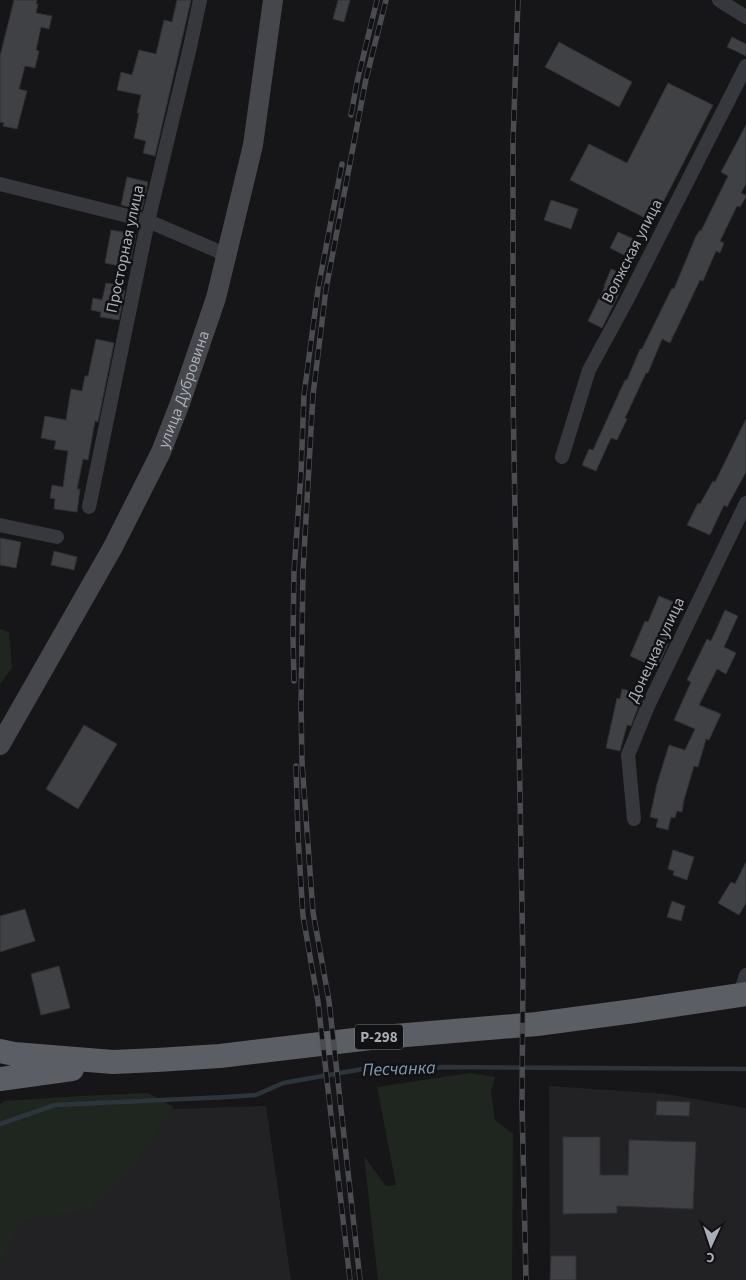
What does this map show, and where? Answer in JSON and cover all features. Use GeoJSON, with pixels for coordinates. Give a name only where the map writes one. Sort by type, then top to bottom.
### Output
{"type":"FeatureCollection","features":[{"type":"Feature","properties":{"kind":"highway","name":"Р-298"},"geometry":{"type":"LineString","coordinates":[[0,1079],[113,1062],[220,1056],[372,1038],[537,1024],[634,1011],[744,988]]}},
{"type":"Feature","properties":{"kind":"highway","name":"Р-298"},"geometry":{"type":"LineString","coordinates":[[0,1051],[14,1054],[113,1062]]}},
{"type":"Feature","properties":{"kind":"main road","name":"улица Дубровина"},"geometry":{"type":"LineString","coordinates":[[0,745],[113,547],[161,452],[180,404],[216,298],[227,255],[252,145],[273,0]]}},
{"type":"Feature","properties":{"kind":"street","name":"Просторная улица"},"geometry":{"type":"LineString","coordinates":[[89,507],[148,221],[200,0]]}},
{"type":"Feature","properties":{"kind":"street"},"geometry":{"type":"LineString","coordinates":[[719,0],[746,17]]}},
{"type":"Feature","properties":{"kind":"street","name":"Волжская улица"},"geometry":{"type":"LineString","coordinates":[[562,457],[590,370],[746,66]]}},
{"type":"Feature","properties":{"kind":"street"},"geometry":{"type":"LineString","coordinates":[[0,184],[148,221],[227,255]]}},
{"type":"Feature","properties":{"kind":"street","name":"Донецкая улица"},"geometry":{"type":"LineString","coordinates":[[634,819],[628,755],[648,706],[746,503]]}},
{"type":"Feature","properties":{"kind":"street"},"geometry":{"type":"LineString","coordinates":[[0,525],[57,537]]}},
{"type":"Feature","properties":{"kind":"shaded area"},"geometry":{"type":"Polygon","coordinates":[[[0,629],[9,632],[12,668],[0,684],[0,629]]]}},
{"type":"Feature","properties":{"kind":"shaded area"},"geometry":{"type":"Polygon","coordinates":[[[470,1073],[495,1077],[491,1092],[495,1120],[513,1134],[512,1280],[378,1280],[364,1156],[386,1186],[396,1185],[377,1087],[470,1073]]]}},
{"type":"Feature","properties":{"kind":"shaded area"},"geometry":{"type":"Polygon","coordinates":[[[549,1086],[666,1094],[746,1108],[746,1280],[550,1280],[549,1086]]]}},
{"type":"Feature","properties":{"kind":"shaded area"},"geometry":{"type":"Polygon","coordinates":[[[148,1093],[174,1107],[134,1167],[89,1209],[21,1221],[0,1265],[0,1104],[5,1101],[148,1093]]]}},
{"type":"Feature","properties":{"kind":"shaded area"},"geometry":{"type":"Polygon","coordinates":[[[266,1106],[291,1280],[0,1280],[0,1137],[117,1111],[266,1106]]]}},
{"type":"Feature","properties":{"kind":"building"},"geometry":{"type":"Polygon","coordinates":[[[14,0],[37,0],[36,13],[52,16],[49,29],[41,27],[36,50],[39,51],[35,68],[25,66],[19,89],[27,91],[17,129],[3,126],[4,123],[0,122],[0,56],[14,0]]]}},
{"type":"Feature","properties":{"kind":"building"},"geometry":{"type":"Polygon","coordinates":[[[177,0],[191,0],[155,156],[143,153],[146,141],[134,138],[141,95],[117,90],[121,72],[132,75],[139,50],[156,54],[164,20],[172,22],[177,0]]]}},
{"type":"Feature","properties":{"kind":"building"},"geometry":{"type":"Polygon","coordinates":[[[338,0],[350,0],[344,22],[333,19],[338,0]]]}},
{"type":"Feature","properties":{"kind":"building"},"geometry":{"type":"Polygon","coordinates":[[[732,37],[746,44],[746,56],[727,47],[732,37]]]}},
{"type":"Feature","properties":{"kind":"building"},"geometry":{"type":"Polygon","coordinates":[[[559,42],[632,82],[619,107],[545,67],[559,42]]]}},
{"type":"Feature","properties":{"kind":"building"},"geometry":{"type":"Polygon","coordinates":[[[668,83],[713,105],[653,222],[570,180],[589,144],[627,163],[668,83]]]}},
{"type":"Feature","properties":{"kind":"building"},"geometry":{"type":"Polygon","coordinates":[[[746,125],[746,184],[741,193],[746,195],[746,197],[740,207],[737,206],[720,241],[724,243],[720,253],[716,251],[703,281],[700,280],[670,343],[662,339],[648,373],[646,373],[625,418],[627,419],[617,440],[611,438],[596,471],[582,465],[589,449],[593,450],[640,349],[642,349],[672,288],[674,289],[696,236],[701,231],[728,176],[721,172],[746,125]]]}},
{"type":"Feature","properties":{"kind":"building"},"geometry":{"type":"Polygon","coordinates":[[[127,177],[148,182],[142,210],[121,205],[127,177]]]}},
{"type":"Feature","properties":{"kind":"building"},"geometry":{"type":"Polygon","coordinates":[[[551,200],[578,209],[571,229],[544,220],[551,200]]]}},
{"type":"Feature","properties":{"kind":"building"},"geometry":{"type":"Polygon","coordinates":[[[111,230],[136,234],[130,265],[120,262],[119,266],[105,263],[111,230]]]}},
{"type":"Feature","properties":{"kind":"building"},"geometry":{"type":"Polygon","coordinates":[[[618,232],[636,240],[628,257],[610,248],[618,232]]]}},
{"type":"Feature","properties":{"kind":"building"},"geometry":{"type":"Polygon","coordinates":[[[611,269],[626,275],[602,328],[588,321],[611,269]]]}},
{"type":"Feature","properties":{"kind":"building"},"geometry":{"type":"Polygon","coordinates":[[[106,283],[118,285],[117,289],[125,290],[119,320],[100,317],[101,312],[91,310],[93,298],[102,300],[106,283]]]}},
{"type":"Feature","properties":{"kind":"building"},"geometry":{"type":"Polygon","coordinates":[[[96,339],[114,343],[98,422],[95,421],[88,460],[83,459],[77,489],[80,489],[77,512],[54,509],[55,499],[50,498],[52,485],[63,487],[68,451],[54,449],[56,441],[41,438],[45,416],[66,420],[71,389],[82,391],[85,376],[88,376],[96,339]]]}},
{"type":"Feature","properties":{"kind":"building"},"geometry":{"type":"Polygon","coordinates":[[[746,419],[746,472],[727,507],[724,505],[710,535],[687,525],[698,503],[700,504],[713,481],[715,482],[746,419]]]}},
{"type":"Feature","properties":{"kind":"building"},"geometry":{"type":"Polygon","coordinates":[[[0,538],[21,542],[16,568],[0,565],[0,538]]]}},
{"type":"Feature","properties":{"kind":"building"},"geometry":{"type":"Polygon","coordinates":[[[54,551],[77,557],[74,570],[51,565],[54,551]]]}},
{"type":"Feature","properties":{"kind":"building"},"geometry":{"type":"Polygon","coordinates":[[[659,596],[683,606],[666,642],[668,644],[660,662],[653,659],[650,665],[630,656],[645,621],[648,622],[659,596]]]}},
{"type":"Feature","properties":{"kind":"building"},"geometry":{"type":"Polygon","coordinates":[[[725,610],[738,616],[724,647],[736,653],[726,674],[717,669],[699,705],[721,714],[709,740],[706,739],[698,767],[694,766],[682,812],[677,811],[675,818],[671,817],[668,830],[656,827],[658,819],[650,817],[657,784],[669,745],[685,750],[695,729],[674,720],[691,682],[687,680],[707,639],[711,641],[725,610]]]}},
{"type":"Feature","properties":{"kind":"building"},"geometry":{"type":"Polygon","coordinates":[[[622,689],[643,694],[631,726],[627,725],[620,751],[606,748],[617,698],[620,699],[622,689]]]}},
{"type":"Feature","properties":{"kind":"building"},"geometry":{"type":"Polygon","coordinates":[[[84,725],[117,744],[78,809],[46,789],[84,725]]]}},
{"type":"Feature","properties":{"kind":"building"},"geometry":{"type":"Polygon","coordinates":[[[673,850],[694,857],[687,880],[673,875],[674,871],[668,869],[673,850]]]}},
{"type":"Feature","properties":{"kind":"building"},"geometry":{"type":"Polygon","coordinates":[[[746,862],[746,903],[739,915],[718,903],[731,882],[735,884],[746,862]]]}},
{"type":"Feature","properties":{"kind":"building"},"geometry":{"type":"Polygon","coordinates":[[[672,901],[685,906],[681,921],[667,917],[672,901]]]}},
{"type":"Feature","properties":{"kind":"building"},"geometry":{"type":"Polygon","coordinates":[[[25,909],[35,941],[0,952],[0,916],[25,909]]]}},
{"type":"Feature","properties":{"kind":"building"},"geometry":{"type":"Polygon","coordinates":[[[59,966],[70,1008],[41,1015],[31,974],[59,966]]]}},
{"type":"Feature","properties":{"kind":"building"},"geometry":{"type":"Polygon","coordinates":[[[657,1101],[690,1102],[689,1116],[656,1115],[657,1101]]]}},
{"type":"Feature","properties":{"kind":"building"},"geometry":{"type":"Polygon","coordinates":[[[563,1137],[600,1137],[600,1175],[628,1175],[629,1140],[696,1142],[693,1209],[617,1206],[617,1213],[563,1214],[563,1137]]]}},
{"type":"Feature","properties":{"kind":"building"},"geometry":{"type":"Polygon","coordinates":[[[551,1256],[576,1256],[576,1280],[550,1280],[551,1256]]]}},
{"type":"Feature","properties":{"kind":"waterway","name":"Песчанка"},"geometry":{"type":"LineString","coordinates":[[0,1124],[55,1105],[256,1095],[283,1083],[374,1067],[401,1072],[443,1067],[746,1069]]}},
{"type":"Feature","properties":{"kind":"railway"},"geometry":{"type":"LineString","coordinates":[[351,115],[377,0]]}},
{"type":"Feature","properties":{"kind":"railway"},"geometry":{"type":"LineString","coordinates":[[360,1280],[329,1001],[313,912],[302,763],[303,571],[313,395],[326,289],[366,79],[386,0]]}},
{"type":"Feature","properties":{"kind":"railway"},"geometry":{"type":"LineString","coordinates":[[518,0],[513,142],[513,397],[523,966],[522,1105],[526,1280]]}},
{"type":"Feature","properties":{"kind":"railway"},"geometry":{"type":"LineString","coordinates":[[294,681],[294,572],[304,395],[318,289],[342,164]]}},
{"type":"Feature","properties":{"kind":"railway"},"geometry":{"type":"LineString","coordinates":[[296,766],[303,916],[318,1002],[350,1280]]}}]}
